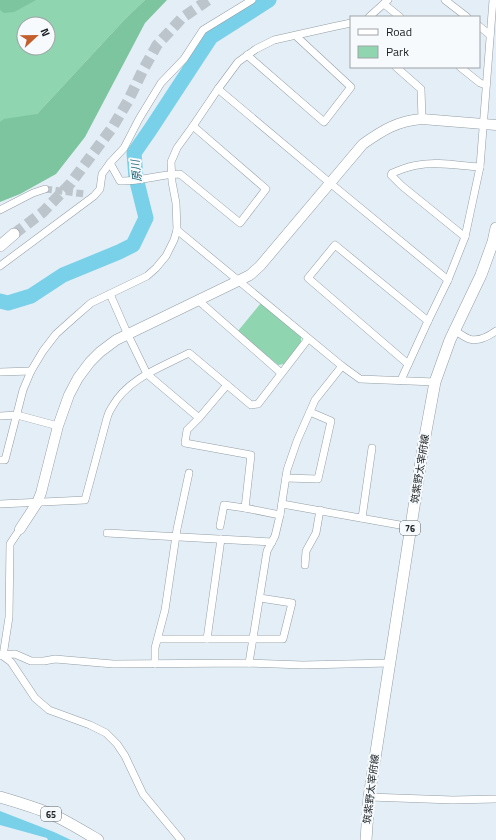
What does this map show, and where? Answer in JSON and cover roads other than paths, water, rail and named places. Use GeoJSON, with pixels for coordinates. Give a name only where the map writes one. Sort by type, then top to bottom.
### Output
{"type":"FeatureCollection","features":[{"type":"Feature","properties":{"kind":"main road","name":"筑紫野太宰府線"},"geometry":{"type":"LineString","coordinates":[[366,840],[369,798],[424,442],[435,382],[455,331],[481,275],[495,233]]}},
{"type":"Feature","properties":{"kind":"main road"},"geometry":{"type":"LineString","coordinates":[[0,242],[14,234],[0,246]]}},
{"type":"Feature","properties":{"kind":"main road","name":"65"},"geometry":{"type":"LineString","coordinates":[[0,797],[52,814],[98,840]]}},
{"type":"Feature","properties":{"kind":"street"},"geometry":{"type":"LineString","coordinates":[[0,266],[94,196],[100,189],[102,174],[110,162],[124,148],[139,119],[161,83],[184,59],[202,30],[252,0]]}},
{"type":"Feature","properties":{"kind":"street"},"geometry":{"type":"LineString","coordinates":[[445,0],[466,16]]}},
{"type":"Feature","properties":{"kind":"street"},"geometry":{"type":"LineString","coordinates":[[401,380],[448,280],[465,237],[480,167],[493,0]]}},
{"type":"Feature","properties":{"kind":"street"},"geometry":{"type":"LineString","coordinates":[[370,16],[386,2],[399,16]]}},
{"type":"Feature","properties":{"kind":"street"},"geometry":{"type":"LineString","coordinates":[[0,460],[5,460],[23,390],[31,371],[43,351],[56,334],[91,303],[147,276],[166,256],[177,230],[176,203],[171,174],[172,162],[177,148],[238,62],[256,49],[274,40],[296,36],[332,26],[350,25]]}},
{"type":"Feature","properties":{"kind":"street"},"geometry":{"type":"LineString","coordinates":[[480,27],[490,35]]}},
{"type":"Feature","properties":{"kind":"street"},"geometry":{"type":"LineString","coordinates":[[247,55],[324,122],[351,87],[296,36]]}},
{"type":"Feature","properties":{"kind":"street"},"geometry":{"type":"LineString","coordinates":[[397,68],[421,89],[422,119]]}},
{"type":"Feature","properties":{"kind":"street"},"geometry":{"type":"LineString","coordinates":[[461,68],[486,86]]}},
{"type":"Feature","properties":{"kind":"street"},"geometry":{"type":"LineString","coordinates":[[218,89],[448,280]]}},
{"type":"Feature","properties":{"kind":"street"},"geometry":{"type":"LineString","coordinates":[[2,655],[10,617],[10,544],[37,503],[41,494],[58,426],[69,395],[78,378],[90,362],[116,340],[250,275],[260,266],[362,144],[378,133],[394,124],[422,119],[496,125]]}},
{"type":"Feature","properties":{"kind":"street"},"geometry":{"type":"LineString","coordinates":[[110,162],[120,181],[131,182],[171,174],[180,174],[240,223],[266,190],[193,126]]}},
{"type":"Feature","properties":{"kind":"street"},"geometry":{"type":"LineString","coordinates":[[465,237],[402,186],[391,175],[392,173],[419,164],[480,167]]}},
{"type":"Feature","properties":{"kind":"street"},"geometry":{"type":"LineString","coordinates":[[0,210],[33,193],[45,189]]}},
{"type":"Feature","properties":{"kind":"street"},"geometry":{"type":"LineString","coordinates":[[85,194],[94,196]]}},
{"type":"Feature","properties":{"kind":"street"},"geometry":{"type":"LineString","coordinates":[[177,230],[308,339],[360,379],[435,382]]}},
{"type":"Feature","properties":{"kind":"street"},"geometry":{"type":"LineString","coordinates":[[408,364],[308,278],[335,245],[428,321]]}},
{"type":"Feature","properties":{"kind":"street"},"geometry":{"type":"LineString","coordinates":[[110,294],[147,374],[199,418]]}},
{"type":"Feature","properties":{"kind":"street"},"geometry":{"type":"LineString","coordinates":[[199,301],[281,373]]}},
{"type":"Feature","properties":{"kind":"street"},"geometry":{"type":"LineString","coordinates":[[455,331],[470,340],[478,340],[496,332]]}},
{"type":"Feature","properties":{"kind":"street"},"geometry":{"type":"LineString","coordinates":[[0,504],[85,500],[107,418],[112,406],[124,391],[147,374],[189,353],[251,405],[258,404],[308,339]]}},
{"type":"Feature","properties":{"kind":"street"},"geometry":{"type":"LineString","coordinates":[[249,663],[267,551],[275,536],[286,478],[297,441],[314,400],[342,366]]}},
{"type":"Feature","properties":{"kind":"street"},"geometry":{"type":"LineString","coordinates":[[0,372],[31,371]]}},
{"type":"Feature","properties":{"kind":"street"},"geometry":{"type":"LineString","coordinates":[[227,385],[187,430],[185,443],[251,455],[245,508]]}},
{"type":"Feature","properties":{"kind":"street"},"geometry":{"type":"LineString","coordinates":[[286,478],[318,479],[331,421],[310,412]]}},
{"type":"Feature","properties":{"kind":"street"},"geometry":{"type":"LineString","coordinates":[[0,416],[17,415],[58,426]]}},
{"type":"Feature","properties":{"kind":"street"},"geometry":{"type":"LineString","coordinates":[[362,518],[372,448]]}},
{"type":"Feature","properties":{"kind":"street"},"geometry":{"type":"LineString","coordinates":[[155,664],[155,648],[165,610],[176,529],[189,473]]}},
{"type":"Feature","properties":{"kind":"street"},"geometry":{"type":"LineString","coordinates":[[282,504],[411,527]]}},
{"type":"Feature","properties":{"kind":"street"},"geometry":{"type":"LineString","coordinates":[[220,526],[224,505],[280,515]]}},
{"type":"Feature","properties":{"kind":"street"},"geometry":{"type":"LineString","coordinates":[[305,565],[306,551],[316,533],[320,510]]}},
{"type":"Feature","properties":{"kind":"street"},"geometry":{"type":"LineString","coordinates":[[107,533],[272,542]]}},
{"type":"Feature","properties":{"kind":"street"},"geometry":{"type":"LineString","coordinates":[[207,639],[221,539]]}},
{"type":"Feature","properties":{"kind":"street"},"geometry":{"type":"LineString","coordinates":[[158,639],[283,639],[292,603],[260,598]]}},
{"type":"Feature","properties":{"kind":"street"},"geometry":{"type":"LineString","coordinates":[[2,655],[15,654],[31,660],[44,661],[55,659],[113,664],[249,663],[302,665],[390,663]]}},
{"type":"Feature","properties":{"kind":"street"},"geometry":{"type":"LineString","coordinates":[[2,655],[11,662],[34,698],[49,710],[90,725],[106,733],[117,744],[143,794],[181,840]]}},
{"type":"Feature","properties":{"kind":"street"},"geometry":{"type":"LineString","coordinates":[[369,798],[453,800],[496,799]]}},
{"type":"Feature","properties":{"kind":"water"},"geometry":{"type":"Polygon","coordinates":[[[0,811],[71,840],[48,840],[47,838],[0,825],[0,811]]]}},
{"type":"Feature","properties":{"kind":"waterway","name":"原川"},"geometry":{"type":"LineString","coordinates":[[0,301],[8,303],[31,296],[63,275],[133,245],[146,218],[136,178],[134,153],[211,37],[269,0]]}},
{"type":"Feature","properties":{"kind":"tunnel"},"geometry":{"type":"LineString","coordinates":[[14,234],[43,212],[70,184],[112,128],[157,45],[182,18],[208,0]]}},
{"type":"Feature","properties":{"kind":"tunnel"},"geometry":{"type":"LineString","coordinates":[[45,189],[85,194]]}}]}
